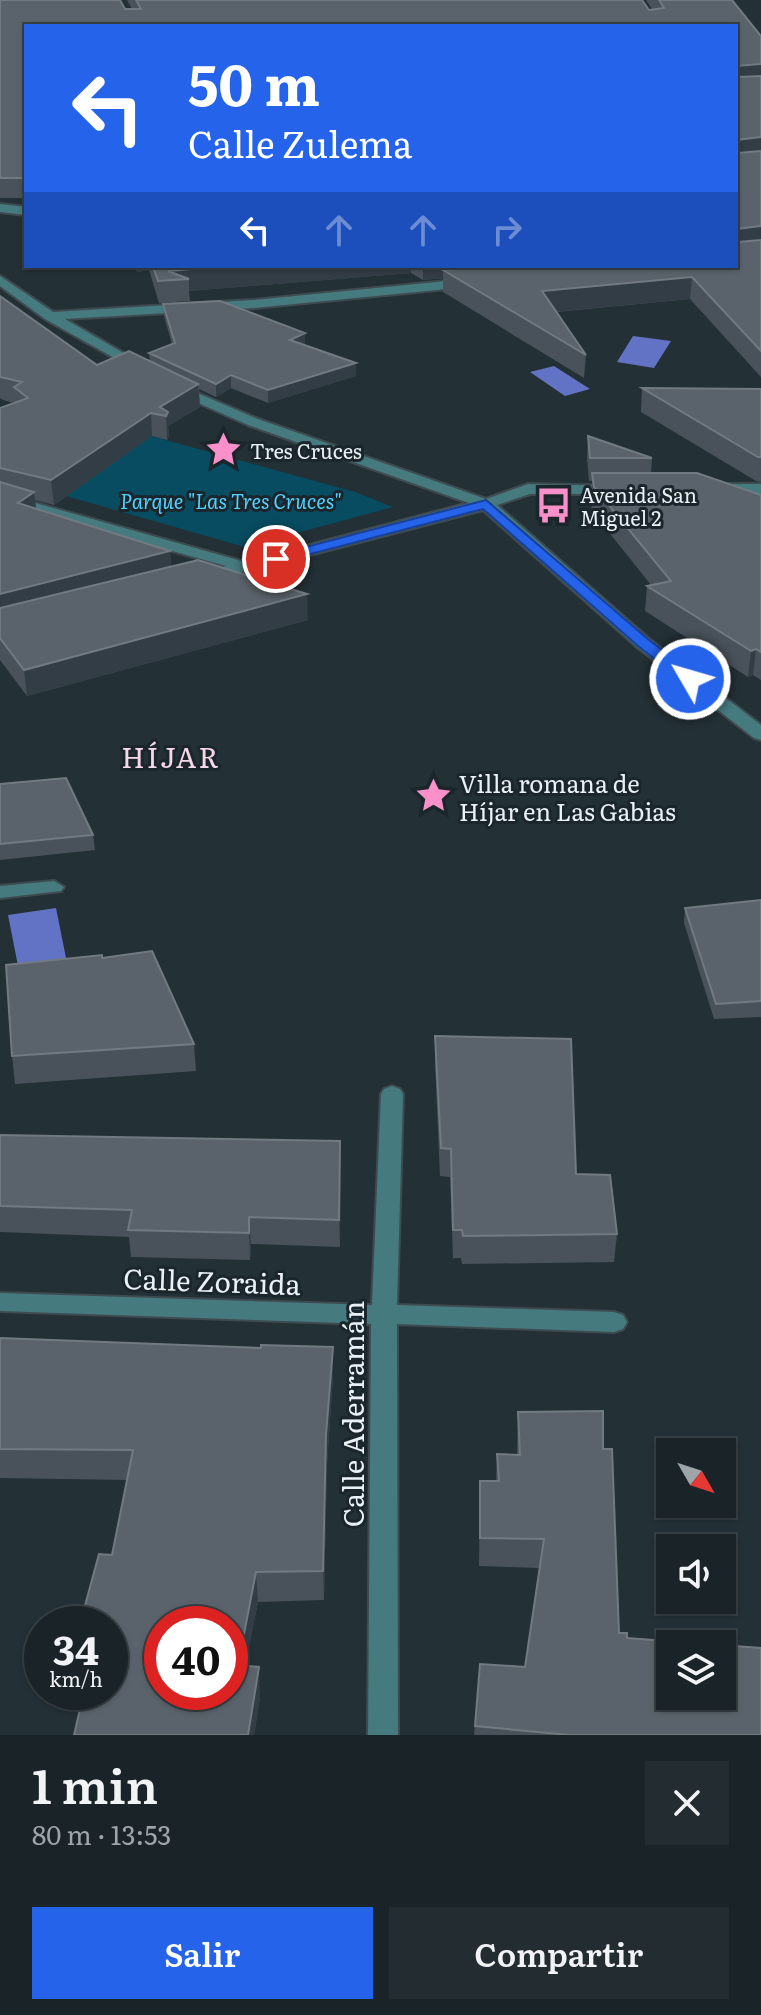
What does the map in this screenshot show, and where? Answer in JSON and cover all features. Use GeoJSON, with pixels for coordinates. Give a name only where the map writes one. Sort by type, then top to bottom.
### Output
{"type":"FeatureCollection","features":[{"type":"Feature","properties":{"kind":"street"},"geometry":{"type":"LineString","coordinates":[[0,208],[24,211]]}},
{"type":"Feature","properties":{"kind":"street"},"geometry":{"type":"LineString","coordinates":[[0,280],[50,316],[153,377],[253,422],[486,504],[643,643],[761,734]]}},
{"type":"Feature","properties":{"kind":"street"},"geometry":{"type":"LineString","coordinates":[[50,316],[253,304],[484,281]]}},
{"type":"Feature","properties":{"kind":"street"},"geometry":{"type":"LineString","coordinates":[[185,582],[486,504],[528,489],[639,489]]}},
{"type":"Feature","properties":{"kind":"street"},"geometry":{"type":"LineString","coordinates":[[701,489],[761,489]]}},
{"type":"Feature","properties":{"kind":"street"},"geometry":{"type":"LineString","coordinates":[[0,498],[246,567]]}},
{"type":"Feature","properties":{"kind":"street"},"geometry":{"type":"LineString","coordinates":[[0,892],[54,887]]}},
{"type":"Feature","properties":{"kind":"street","name":"Calle Aderramán"},"geometry":{"type":"LineString","coordinates":[[383,1735],[384,1316],[392,1094]]}},
{"type":"Feature","properties":{"kind":"street","name":"Calle Zoraida"},"geometry":{"type":"LineString","coordinates":[[0,1302],[614,1322]]}},
{"type":"Feature","properties":{"kind":"green space","name":"Parque \"Las Tres Cruces\""},"geometry":{"type":"Polygon","coordinates":[[[151,436],[355,492],[393,507],[245,547],[66,496],[151,436]]]}},
{"type":"Feature","properties":{"kind":"water"},"geometry":{"type":"Polygon","coordinates":[[[633,336],[671,341],[654,368],[617,362],[633,336]]]}},
{"type":"Feature","properties":{"kind":"water"},"geometry":{"type":"Polygon","coordinates":[[[554,366],[590,389],[565,396],[530,372],[554,366]]]}},
{"type":"Feature","properties":{"kind":"water"},"geometry":{"type":"Polygon","coordinates":[[[56,908],[66,958],[18,966],[8,915],[56,908]]]}},
{"type":"Feature","properties":{"kind":"building"},"geometry":{"type":"Polygon","coordinates":[[[0,0],[120,0],[125,9],[141,9],[136,0],[642,0],[649,10],[664,8],[659,0],[732,0],[761,36],[761,64],[738,66],[738,24],[24,24],[24,178],[0,178],[0,0]]]}},
{"type":"Feature","properties":{"kind":"building"},"geometry":{"type":"Polygon","coordinates":[[[761,76],[761,137],[738,140],[738,77],[761,76]]]}},
{"type":"Feature","properties":{"kind":"building"},"geometry":{"type":"Polygon","coordinates":[[[761,151],[761,226],[738,229],[738,153],[761,151]]]}},
{"type":"Feature","properties":{"kind":"building"},"geometry":{"type":"Polygon","coordinates":[[[761,240],[761,351],[692,277],[542,291],[586,355],[443,270],[738,268],[738,242],[761,240]]]}},
{"type":"Feature","properties":{"kind":"building"},"geometry":{"type":"Polygon","coordinates":[[[154,268],[205,268],[168,271],[189,279],[158,281],[154,268]]]}},
{"type":"Feature","properties":{"kind":"building"},"geometry":{"type":"Polygon","coordinates":[[[0,296],[97,365],[129,351],[198,384],[160,407],[168,412],[166,416],[151,413],[51,480],[0,468],[0,408],[28,398],[14,387],[22,382],[0,377],[0,296]]]}},
{"type":"Feature","properties":{"kind":"building"},"geometry":{"type":"Polygon","coordinates":[[[220,301],[305,333],[290,340],[356,363],[268,390],[231,375],[216,384],[149,353],[175,343],[163,304],[220,301]]]}},
{"type":"Feature","properties":{"kind":"building"},"geometry":{"type":"Polygon","coordinates":[[[642,388],[761,389],[761,457],[758,457],[642,388]]]}},
{"type":"Feature","properties":{"kind":"building"},"geometry":{"type":"Polygon","coordinates":[[[588,436],[652,458],[590,458],[588,436]]]}},
{"type":"Feature","properties":{"kind":"building"},"geometry":{"type":"Polygon","coordinates":[[[592,473],[697,473],[761,495],[761,652],[756,649],[751,651],[647,586],[671,581],[594,487],[592,473]]]}},
{"type":"Feature","properties":{"kind":"building"},"geometry":{"type":"Polygon","coordinates":[[[0,482],[34,492],[18,503],[170,551],[0,594],[0,482]]]}},
{"type":"Feature","properties":{"kind":"building"},"geometry":{"type":"Polygon","coordinates":[[[198,560],[307,594],[24,670],[0,638],[0,608],[198,560]]]}},
{"type":"Feature","properties":{"kind":"building"},"geometry":{"type":"Polygon","coordinates":[[[66,778],[93,835],[0,844],[0,784],[66,778]]]}},
{"type":"Feature","properties":{"kind":"building"},"geometry":{"type":"Polygon","coordinates":[[[761,900],[761,1001],[716,1004],[685,908],[761,900]]]}},
{"type":"Feature","properties":{"kind":"building"},"geometry":{"type":"Polygon","coordinates":[[[152,951],[194,1044],[12,1056],[6,965],[152,951]]]}},
{"type":"Feature","properties":{"kind":"building"},"geometry":{"type":"Polygon","coordinates":[[[435,1036],[571,1039],[576,1174],[610,1175],[617,1234],[463,1236],[462,1230],[453,1230],[451,1149],[441,1148],[435,1036]]]}},
{"type":"Feature","properties":{"kind":"building"},"geometry":{"type":"Polygon","coordinates":[[[0,1135],[340,1141],[339,1220],[249,1217],[249,1233],[128,1230],[132,1210],[0,1206],[0,1135]]]}},
{"type":"Feature","properties":{"kind":"building"},"geometry":{"type":"Polygon","coordinates":[[[0,1338],[261,1348],[261,1345],[333,1347],[326,1435],[323,1571],[256,1572],[248,1613],[248,1606],[144,1606],[144,1710],[248,1710],[248,1666],[259,1667],[248,1735],[74,1735],[80,1710],[128,1710],[128,1606],[85,1606],[99,1554],[112,1555],[133,1450],[0,1449],[0,1338]]]}},
{"type":"Feature","properties":{"kind":"building"},"geometry":{"type":"Polygon","coordinates":[[[603,1411],[603,1449],[612,1449],[619,1633],[627,1633],[627,1638],[656,1640],[656,1710],[736,1710],[736,1646],[761,1648],[761,1735],[569,1735],[475,1726],[480,1664],[525,1667],[544,1539],[480,1538],[480,1481],[499,1481],[497,1454],[520,1455],[518,1412],[603,1411]]]}},
{"type":"Feature","properties":{"kind":"place","name":"Tres Cruces"},"geometry":{"type":"Point","coordinates":[224,450]}},
{"type":"Feature","properties":{"kind":"place","name":"Avenida San Miguel 2"},"geometry":{"type":"Point","coordinates":[554,505]}},
{"type":"Feature","properties":{"kind":"place","name":"Villa romana de Híjar en Las Gabias"},"geometry":{"type":"Point","coordinates":[433,796]}},
{"type":"Feature","properties":{"kind":"district","name":"HÍJAR"},"geometry":{"type":"Point","coordinates":[171,756]}},
{"type":"Feature","properties":{"kind":"route"},"geometry":{"type":"LineString","coordinates":[[276,559],[486,504],[643,643],[690,679]]}}]}
